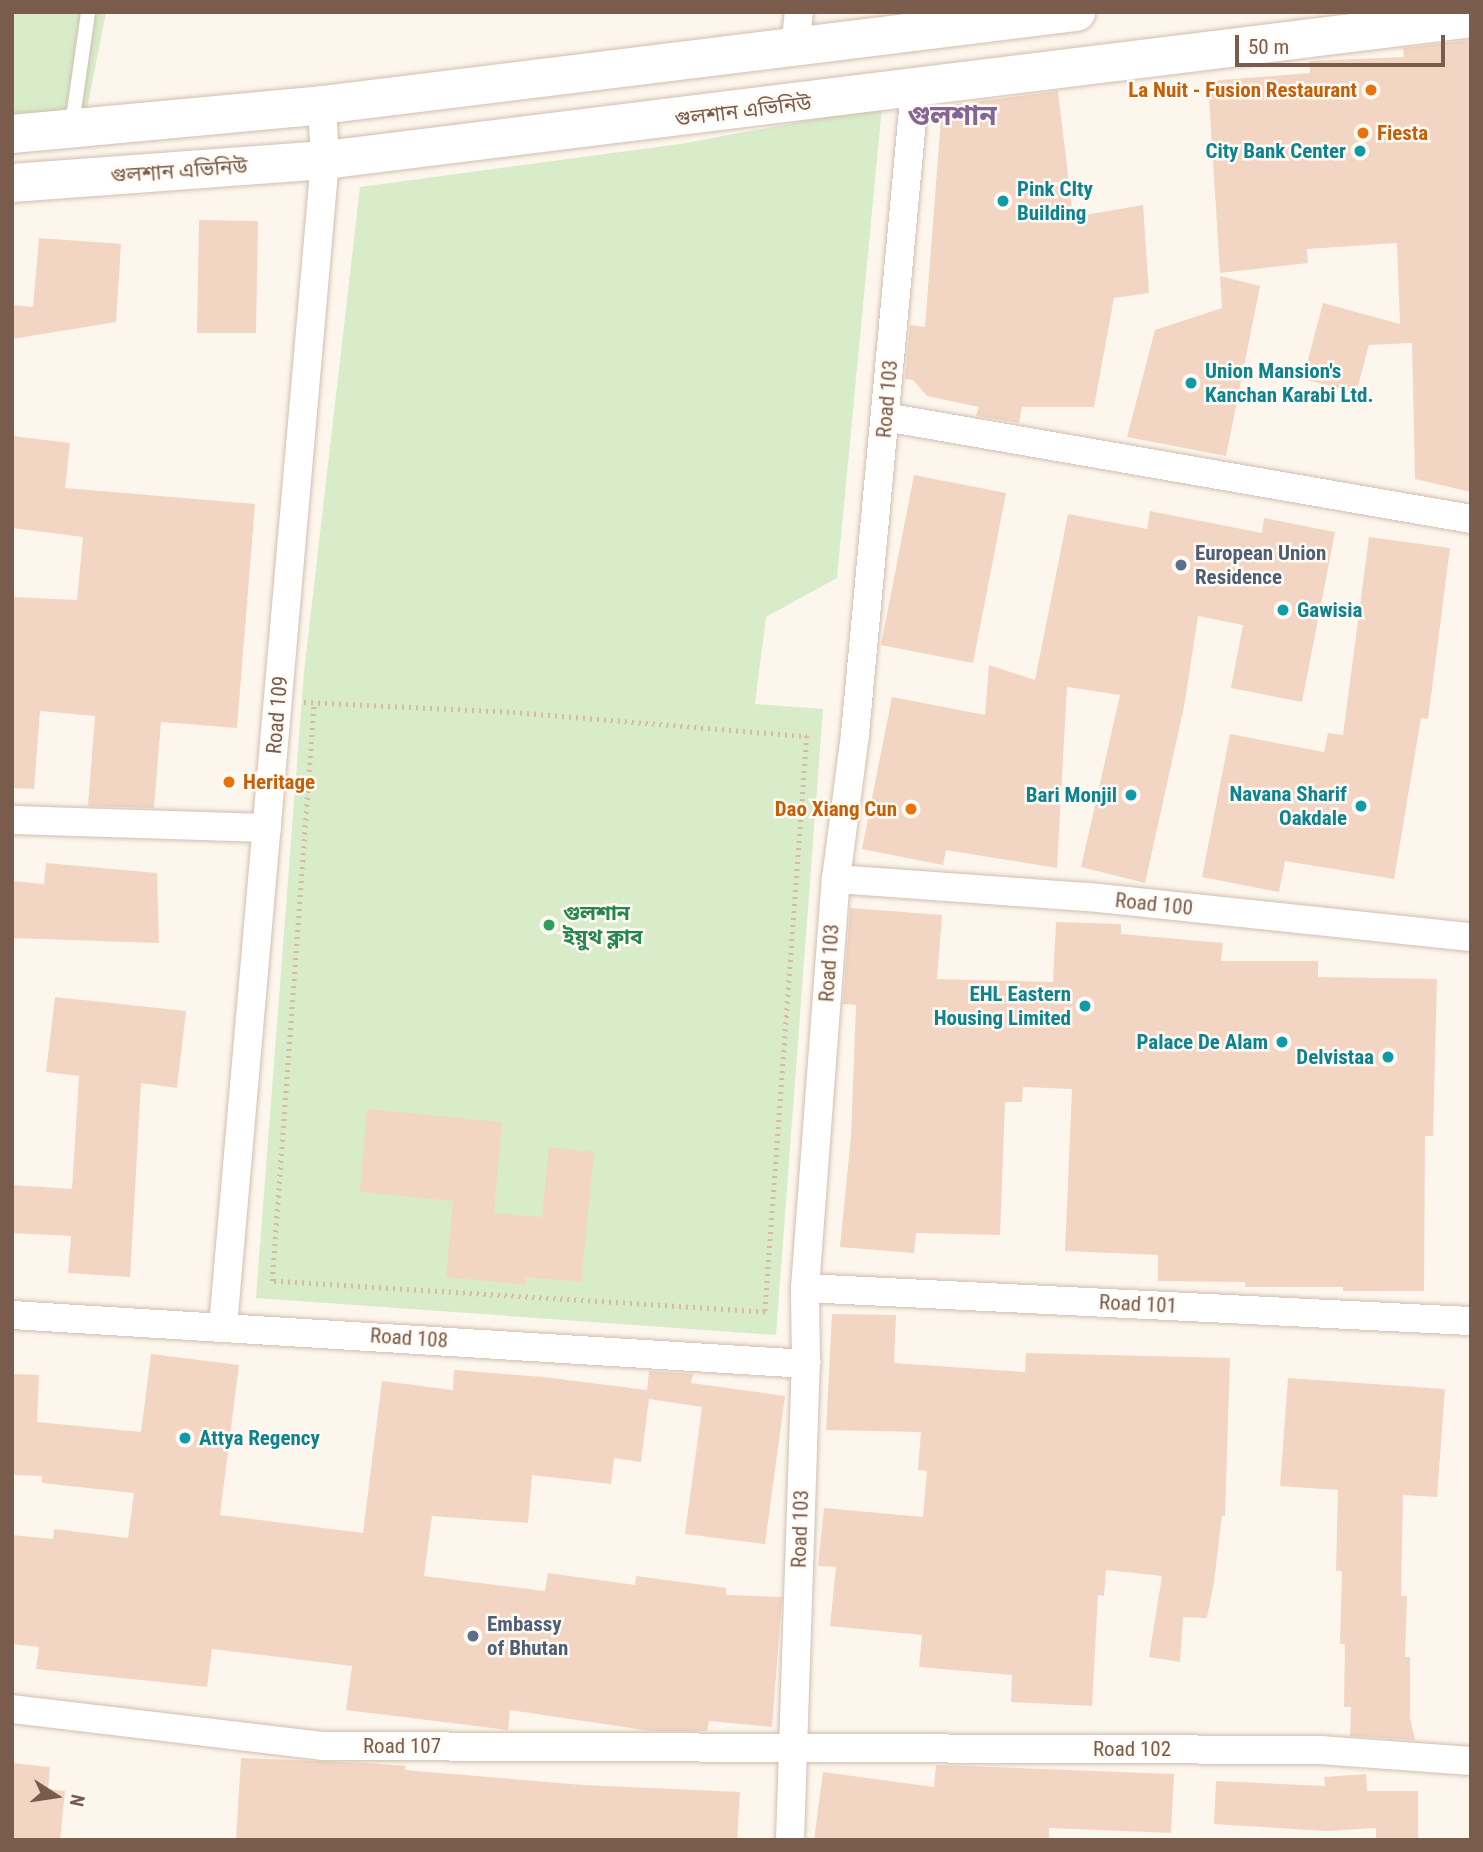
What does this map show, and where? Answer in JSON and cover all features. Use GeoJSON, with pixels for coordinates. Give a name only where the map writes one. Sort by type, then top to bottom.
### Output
{"type":"FeatureCollection","features":[{"type":"Feature","properties":{"kind":"main road"},"geometry":{"type":"LineString","coordinates":[[12,134],[322,105],[797,30],[1076,12]]}},
{"type":"Feature","properties":{"kind":"main road","name":"গুলশান এভিনিউ"},"geometry":{"type":"LineString","coordinates":[[12,183],[325,160],[1471,19]]}},
{"type":"Feature","properties":{"kind":"street","name":"Road 103"},"geometry":{"type":"LineString","coordinates":[[790,1840],[806,1364],[805,1288],[836,879],[855,734],[915,89]]}},
{"type":"Feature","properties":{"kind":"street","name":"Road 109"},"geometry":{"type":"LineString","coordinates":[[223,1326],[325,160],[322,105]]}},
{"type":"Feature","properties":{"kind":"street"},"geometry":{"type":"LineString","coordinates":[[885,417],[1471,519]]}},
{"type":"Feature","properties":{"kind":"street"},"geometry":{"type":"LineString","coordinates":[[12,820],[267,828]]}},
{"type":"Feature","properties":{"kind":"street","name":"Road 100"},"geometry":{"type":"LineString","coordinates":[[836,879],[1089,897],[1471,937]]}},
{"type":"Feature","properties":{"kind":"street","name":"Road 101"},"geometry":{"type":"LineString","coordinates":[[805,1288],[1471,1321]]}},
{"type":"Feature","properties":{"kind":"street","name":"Road 108"},"geometry":{"type":"LineString","coordinates":[[12,1315],[806,1364]]}},
{"type":"Feature","properties":{"kind":"street","name":"Road 107"},"geometry":{"type":"LineString","coordinates":[[12,1709],[323,1746],[794,1748]]}},
{"type":"Feature","properties":{"kind":"street","name":"Road 102"},"geometry":{"type":"LineString","coordinates":[[794,1748],[1320,1750],[1471,1762]]}},
{"type":"Feature","properties":{"kind":"lane"},"geometry":{"type":"LineString","coordinates":[[71,127],[88,12]]}},
{"type":"Feature","properties":{"kind":"path"},"geometry":{"type":"LineString","coordinates":[[279,700],[513,712],[807,736],[765,1312],[272,1281],[314,702]]}},
{"type":"Feature","properties":{"kind":"green space"},"geometry":{"type":"Polygon","coordinates":[[[12,12],[106,12],[86,115],[12,120],[12,12]]]}},
{"type":"Feature","properties":{"kind":"green space"},"geometry":{"type":"Polygon","coordinates":[[[882,107],[837,578],[766,617],[755,704],[823,709],[776,1335],[256,1298],[304,672],[360,187],[680,144],[882,107]]]}},
{"type":"Feature","properties":{"kind":"building"},"geometry":{"type":"Polygon","coordinates":[[[1471,40],[1471,492],[1415,479],[1412,343],[1369,345],[1356,393],[1303,379],[1323,303],[1400,324],[1397,243],[1307,249],[1308,263],[1220,273],[1208,81],[1310,73],[1309,61],[1404,57],[1403,48],[1471,40]]]}},
{"type":"Feature","properties":{"kind":"building"},"geometry":{"type":"Polygon","coordinates":[[[1058,91],[1073,217],[1143,205],[1149,293],[1114,298],[1094,407],[1022,407],[1019,423],[976,416],[979,407],[927,396],[913,380],[905,379],[910,325],[925,327],[942,106],[1058,91]]]}},
{"type":"Feature","properties":{"kind":"building"},"geometry":{"type":"Polygon","coordinates":[[[199,220],[258,221],[256,333],[197,333],[199,220]]]}},
{"type":"Feature","properties":{"kind":"building"},"geometry":{"type":"Polygon","coordinates":[[[39,238],[121,244],[116,322],[12,339],[12,305],[33,307],[39,238]]]}},
{"type":"Feature","properties":{"kind":"building","name":"Union Mansion's Kanchan Karabi Ltd."},"geometry":{"type":"Polygon","coordinates":[[[1220,276],[1260,286],[1226,456],[1127,437],[1155,330],[1222,308],[1220,276]]]}},
{"type":"Feature","properties":{"kind":"building"},"geometry":{"type":"Polygon","coordinates":[[[12,436],[70,443],[65,488],[255,504],[237,728],[161,722],[154,808],[88,806],[95,716],[40,711],[34,789],[12,788],[12,597],[77,600],[83,537],[12,528],[12,436]]]}},
{"type":"Feature","properties":{"kind":"building"},"geometry":{"type":"Polygon","coordinates":[[[914,475],[1006,493],[973,663],[881,645],[914,475]]]}},
{"type":"Feature","properties":{"kind":"building"},"geometry":{"type":"Polygon","coordinates":[[[1150,511],[1262,533],[1264,518],[1335,532],[1302,702],[1231,688],[1243,625],[1198,616],[1184,707],[1145,883],[1081,867],[1120,695],[1067,687],[1057,868],[946,850],[943,865],[862,849],[892,697],[985,715],[989,665],[1035,680],[1068,514],[1147,529],[1150,511]]]}},
{"type":"Feature","properties":{"kind":"building"},"geometry":{"type":"Polygon","coordinates":[[[1369,537],[1450,548],[1428,719],[1421,718],[1394,879],[1285,861],[1279,892],[1202,877],[1230,734],[1324,752],[1328,733],[1343,735],[1369,537]]]}},
{"type":"Feature","properties":{"kind":"building"},"geometry":{"type":"Polygon","coordinates":[[[46,863],[157,873],[159,943],[12,938],[12,881],[44,884],[46,863]]]}},
{"type":"Feature","properties":{"kind":"building"},"geometry":{"type":"Polygon","coordinates":[[[850,908],[942,915],[937,979],[1053,982],[1056,922],[1121,924],[1121,934],[1223,943],[1221,961],[1318,961],[1318,977],[1437,979],[1433,1136],[1425,1136],[1424,1291],[1343,1291],[1343,1287],[1245,1287],[1245,1282],[1158,1281],[1158,1255],[1065,1251],[1072,1089],[1023,1087],[1022,1102],[1005,1102],[1000,1235],[916,1233],[914,1253],[840,1247],[851,1136],[856,1005],[843,1004],[850,908]]]}},
{"type":"Feature","properties":{"kind":"building"},"geometry":{"type":"Polygon","coordinates":[[[55,997],[186,1011],[177,1088],[141,1083],[130,1277],[68,1273],[71,1236],[12,1233],[12,1185],[72,1189],[79,1076],[46,1072],[55,997]]]}},
{"type":"Feature","properties":{"kind":"building"},"geometry":{"type":"Polygon","coordinates":[[[367,1109],[502,1122],[494,1213],[542,1217],[549,1147],[594,1152],[581,1282],[526,1277],[525,1285],[446,1277],[453,1201],[360,1192],[367,1109]]]}},
{"type":"Feature","properties":{"kind":"building"},"geometry":{"type":"Polygon","coordinates":[[[832,1314],[896,1315],[894,1363],[1025,1372],[1026,1353],[1230,1358],[1225,1516],[1222,1516],[1207,1618],[1183,1617],[1180,1662],[1149,1657],[1162,1576],[1106,1570],[1104,1596],[1098,1595],[1092,1706],[1011,1702],[1012,1675],[919,1667],[922,1635],[830,1626],[836,1567],[818,1566],[824,1508],[923,1517],[927,1471],[918,1470],[921,1432],[826,1430],[832,1314]]]}},
{"type":"Feature","properties":{"kind":"building"},"geometry":{"type":"Polygon","coordinates":[[[151,1354],[239,1365],[220,1515],[363,1533],[382,1381],[453,1390],[454,1370],[543,1377],[647,1390],[649,1371],[693,1374],[691,1383],[785,1396],[765,1544],[685,1534],[702,1407],[649,1399],[641,1462],[614,1458],[611,1484],[532,1475],[528,1523],[432,1516],[424,1576],[545,1591],[548,1573],[635,1585],[636,1576],[726,1588],[726,1595],[782,1597],[772,1727],[709,1721],[707,1731],[651,1731],[510,1710],[508,1730],[346,1710],[352,1666],[212,1649],[207,1687],[36,1669],[39,1647],[12,1644],[12,1535],[53,1539],[54,1529],[128,1538],[134,1493],[42,1483],[42,1476],[12,1475],[12,1374],[39,1375],[37,1422],[141,1432],[151,1354]]]}},
{"type":"Feature","properties":{"kind":"building"},"geometry":{"type":"Polygon","coordinates":[[[1288,1378],[1445,1389],[1437,1497],[1403,1495],[1401,1596],[1407,1596],[1405,1657],[1410,1657],[1410,1718],[1415,1740],[1350,1736],[1351,1707],[1344,1707],[1345,1644],[1340,1644],[1342,1571],[1336,1571],[1338,1490],[1280,1486],[1288,1378]]]}},
{"type":"Feature","properties":{"kind":"building"},"geometry":{"type":"Polygon","coordinates":[[[241,1758],[406,1766],[405,1770],[583,1785],[740,1792],[737,1840],[236,1840],[241,1758]]]}},
{"type":"Feature","properties":{"kind":"building"},"geometry":{"type":"Polygon","coordinates":[[[12,1763],[50,1767],[48,1789],[65,1791],[60,1840],[12,1840],[12,1763]]]}},
{"type":"Feature","properties":{"kind":"building"},"geometry":{"type":"Polygon","coordinates":[[[936,1765],[1174,1774],[1171,1833],[1049,1828],[1049,1840],[814,1840],[823,1772],[934,1787],[936,1765]]]}},
{"type":"Feature","properties":{"kind":"building"},"geometry":{"type":"Polygon","coordinates":[[[1366,1774],[1367,1791],[1418,1791],[1418,1840],[1376,1840],[1376,1828],[1327,1831],[1214,1824],[1216,1781],[1325,1786],[1324,1777],[1366,1774]]]}},
{"type":"Feature","properties":{"kind":"place","name":"La Nuit - Fusion Restaurant"},"geometry":{"type":"Point","coordinates":[1371,90]}},
{"type":"Feature","properties":{"kind":"place","name":"Fiesta"},"geometry":{"type":"Point","coordinates":[1363,133]}},
{"type":"Feature","properties":{"kind":"place","name":"City Bank Center"},"geometry":{"type":"Point","coordinates":[1360,151]}},
{"type":"Feature","properties":{"kind":"place","name":"Pink CIty Building"},"geometry":{"type":"Point","coordinates":[1003,201]}},
{"type":"Feature","properties":{"kind":"place","name":"Union Mansion's Kanchan Karabi Ltd."},"geometry":{"type":"Point","coordinates":[1191,383]}},
{"type":"Feature","properties":{"kind":"place","name":"European Union Residence"},"geometry":{"type":"Point","coordinates":[1181,565]}},
{"type":"Feature","properties":{"kind":"place","name":"Gawisia"},"geometry":{"type":"Point","coordinates":[1283,610]}},
{"type":"Feature","properties":{"kind":"place","name":"Heritage"},"geometry":{"type":"Point","coordinates":[229,782]}},
{"type":"Feature","properties":{"kind":"place","name":"Bari Monjil"},"geometry":{"type":"Point","coordinates":[1131,795]}},
{"type":"Feature","properties":{"kind":"place","name":"Navana Sharif Oakdale"},"geometry":{"type":"Point","coordinates":[1361,806]}},
{"type":"Feature","properties":{"kind":"place","name":"Dao Xiang Cun"},"geometry":{"type":"Point","coordinates":[911,809]}},
{"type":"Feature","properties":{"kind":"place","name":"গুলশান ইয়ুথ ক্লাব"},"geometry":{"type":"Point","coordinates":[549,925]}},
{"type":"Feature","properties":{"kind":"place","name":"EHL Eastern Housing Limited"},"geometry":{"type":"Point","coordinates":[1085,1006]}},
{"type":"Feature","properties":{"kind":"place","name":"Palace De Alam"},"geometry":{"type":"Point","coordinates":[1282,1042]}},
{"type":"Feature","properties":{"kind":"place","name":"Delvistaa"},"geometry":{"type":"Point","coordinates":[1388,1057]}},
{"type":"Feature","properties":{"kind":"place","name":"Attya Regency"},"geometry":{"type":"Point","coordinates":[185,1438]}},
{"type":"Feature","properties":{"kind":"place","name":"Embassy of Bhutan"},"geometry":{"type":"Point","coordinates":[473,1636]}},
{"type":"Feature","properties":{"kind":"district","name":"গুলশান"},"geometry":{"type":"Point","coordinates":[952,116]}}]}
